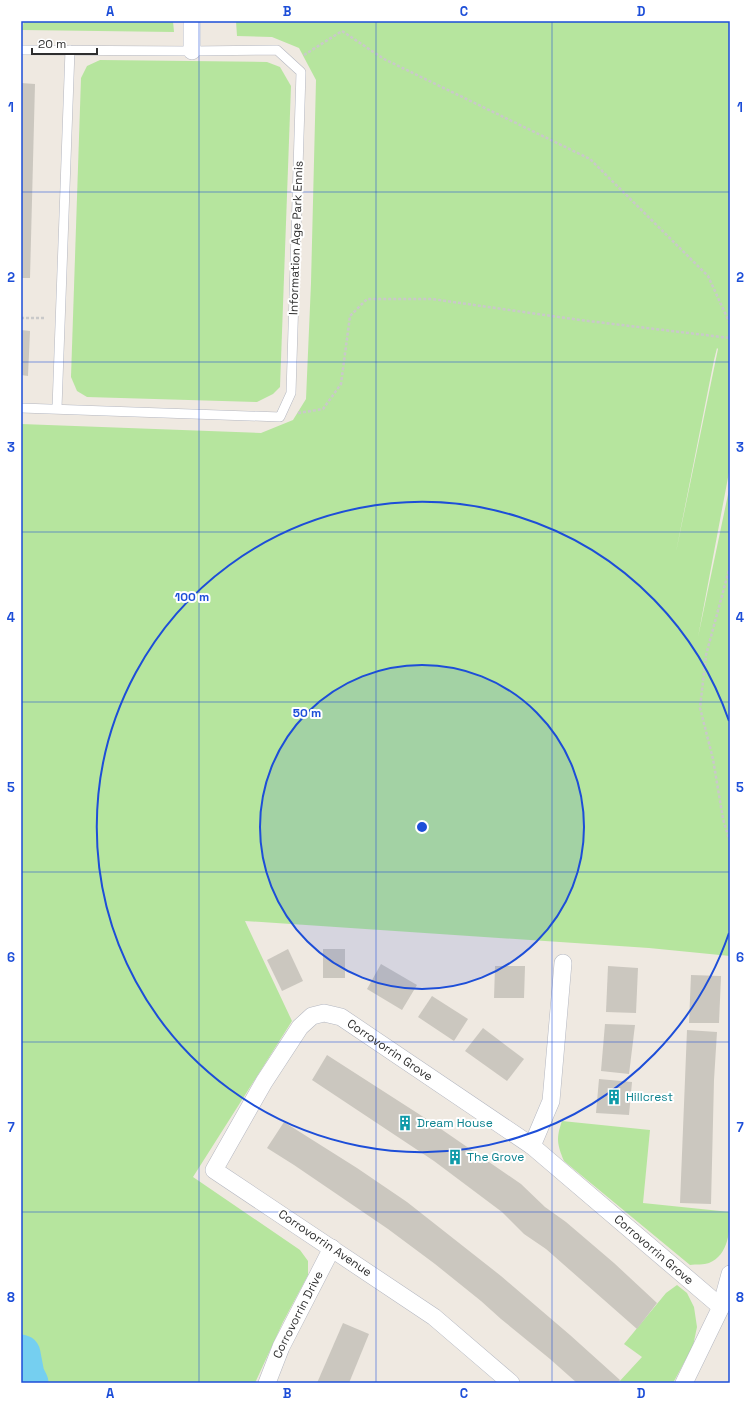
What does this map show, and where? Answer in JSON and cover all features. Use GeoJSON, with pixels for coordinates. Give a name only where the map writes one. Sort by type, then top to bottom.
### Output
{"type":"FeatureCollection","features":[{"type":"Feature","properties":{"kind":"street"},"geometry":{"type":"LineString","coordinates":[[192,21],[192,51]]}},
{"type":"Feature","properties":{"kind":"street"},"geometry":{"type":"LineString","coordinates":[[532,1146],[551,1101],[563,963]]}},
{"type":"Feature","properties":{"kind":"street","name":"Corrovorrin Grove"},"geometry":{"type":"LineString","coordinates":[[264,1082],[300,1027],[312,1016],[324,1013],[341,1017],[532,1146],[721,1307]]}},
{"type":"Feature","properties":{"kind":"street","name":"Corrovorrin Avenue"},"geometry":{"type":"LineString","coordinates":[[264,1082],[214,1170],[434,1317],[511,1383]]}},
{"type":"Feature","properties":{"kind":"street","name":"Corrovorrin Drive"},"geometry":{"type":"LineString","coordinates":[[266,1383],[281,1347],[332,1248]]}},
{"type":"Feature","properties":{"kind":"street"},"geometry":{"type":"LineString","coordinates":[[684,1383],[721,1307],[730,1274]]}},
{"type":"Feature","properties":{"kind":"lane","name":"Information Age Park Ennis"},"geometry":{"type":"LineString","coordinates":[[21,50],[277,50],[301,72],[291,393],[280,417],[57,408],[21,408]]}},
{"type":"Feature","properties":{"kind":"lane"},"geometry":{"type":"LineString","coordinates":[[57,408],[70,50]]}},
{"type":"Feature","properties":{"kind":"path"},"geometry":{"type":"LineString","coordinates":[[291,63],[342,31],[384,59],[590,159],[708,276],[730,324]]}},
{"type":"Feature","properties":{"kind":"path"},"geometry":{"type":"LineString","coordinates":[[291,393],[294,413],[323,409],[341,384],[350,316],[367,299],[432,299],[580,320],[730,338]]}},
{"type":"Feature","properties":{"kind":"path"},"geometry":{"type":"LineString","coordinates":[[21,318],[61,318]]}},
{"type":"Feature","properties":{"kind":"path"},"geometry":{"type":"LineString","coordinates":[[730,566],[706,655],[700,708],[713,759],[723,819],[730,842]]}},
{"type":"Feature","properties":{"kind":"green space"},"geometry":{"type":"Polygon","coordinates":[[[24,21],[173,21],[174,32],[22,30],[24,21]]]}},
{"type":"Feature","properties":{"kind":"green space"},"geometry":{"type":"Polygon","coordinates":[[[236,21],[730,21],[730,467],[698,637],[730,485],[730,956],[649,948],[245,921],[292,1021],[193,1177],[300,1250],[308,1261],[308,1275],[283,1322],[255,1383],[21,1383],[21,424],[261,433],[293,420],[306,399],[311,283],[316,80],[299,48],[272,37],[237,36],[236,21]],[[717,348],[714,360],[676,552],[717,348]]]}},
{"type":"Feature","properties":{"kind":"green space"},"geometry":{"type":"Polygon","coordinates":[[[100,60],[267,62],[280,67],[291,86],[280,387],[273,394],[257,402],[87,397],[77,391],[71,377],[81,78],[87,66],[100,60]]]}},
{"type":"Feature","properties":{"kind":"green space"},"geometry":{"type":"Polygon","coordinates":[[[562,1121],[650,1130],[643,1203],[730,1212],[729,1234],[721,1254],[709,1263],[690,1265],[564,1161],[558,1141],[562,1121]]]}},
{"type":"Feature","properties":{"kind":"green space"},"geometry":{"type":"Polygon","coordinates":[[[677,1285],[687,1293],[694,1307],[697,1327],[693,1346],[673,1383],[618,1383],[642,1357],[624,1344],[666,1293],[677,1285]]]}},
{"type":"Feature","properties":{"kind":"building"},"geometry":{"type":"Polygon","coordinates":[[[21,83],[35,84],[30,278],[21,278],[21,83]]]}},
{"type":"Feature","properties":{"kind":"building"},"geometry":{"type":"Polygon","coordinates":[[[21,330],[30,331],[28,376],[21,375],[21,330]]]}},
{"type":"Feature","properties":{"kind":"building"},"geometry":{"type":"Polygon","coordinates":[[[288,949],[303,981],[282,991],[267,960],[288,949]]]}},
{"type":"Feature","properties":{"kind":"building"},"geometry":{"type":"Polygon","coordinates":[[[323,949],[345,949],[345,978],[323,978],[323,949]]]}},
{"type":"Feature","properties":{"kind":"building"},"geometry":{"type":"Polygon","coordinates":[[[381,964],[417,985],[402,1010],[367,989],[381,964]]]}},
{"type":"Feature","properties":{"kind":"building"},"geometry":{"type":"Polygon","coordinates":[[[495,966],[525,966],[524,998],[494,998],[495,966]]]}},
{"type":"Feature","properties":{"kind":"building"},"geometry":{"type":"Polygon","coordinates":[[[608,966],[638,968],[636,1013],[606,1012],[608,966]]]}},
{"type":"Feature","properties":{"kind":"building"},"geometry":{"type":"Polygon","coordinates":[[[691,975],[721,976],[719,1023],[689,1023],[691,975]]]}},
{"type":"Feature","properties":{"kind":"building"},"geometry":{"type":"Polygon","coordinates":[[[432,996],[468,1019],[454,1041],[418,1017],[432,996]]]}},
{"type":"Feature","properties":{"kind":"building"},"geometry":{"type":"Polygon","coordinates":[[[605,1024],[635,1025],[629,1074],[601,1071],[605,1024]]]}},
{"type":"Feature","properties":{"kind":"building"},"geometry":{"type":"Polygon","coordinates":[[[483,1028],[524,1059],[507,1081],[465,1051],[483,1028]]]}},
{"type":"Feature","properties":{"kind":"building"},"geometry":{"type":"Polygon","coordinates":[[[687,1030],[717,1032],[714,1080],[711,1204],[680,1203],[687,1030]]]}},
{"type":"Feature","properties":{"kind":"building"},"geometry":{"type":"Polygon","coordinates":[[[327,1055],[425,1118],[521,1184],[545,1207],[566,1222],[614,1263],[657,1303],[637,1329],[546,1249],[524,1234],[502,1212],[434,1161],[312,1080],[327,1055]]]}},
{"type":"Feature","properties":{"kind":"building","name":"Hillcrest"},"geometry":{"type":"Polygon","coordinates":[[[599,1079],[632,1082],[629,1115],[596,1113],[599,1079]]]}},
{"type":"Feature","properties":{"kind":"building"},"geometry":{"type":"Polygon","coordinates":[[[284,1122],[357,1168],[407,1202],[501,1276],[570,1335],[620,1380],[618,1383],[577,1383],[435,1264],[388,1229],[267,1148],[284,1122]]]}},
{"type":"Feature","properties":{"kind":"building"},"geometry":{"type":"Polygon","coordinates":[[[343,1323],[369,1334],[349,1383],[317,1383],[343,1323]]]}},
{"type":"Feature","properties":{"kind":"waterway"},"geometry":{"type":"LineString","coordinates":[[21,1354],[25,1375],[29,1383]]}},
{"type":"Feature","properties":{"kind":"place","name":"Hillcrest"},"geometry":{"type":"Point","coordinates":[614,1097]}},
{"type":"Feature","properties":{"kind":"place","name":"Dream House"},"geometry":{"type":"Point","coordinates":[405,1123]}},
{"type":"Feature","properties":{"kind":"place","name":"The Grove"},"geometry":{"type":"Point","coordinates":[455,1157]}}]}
